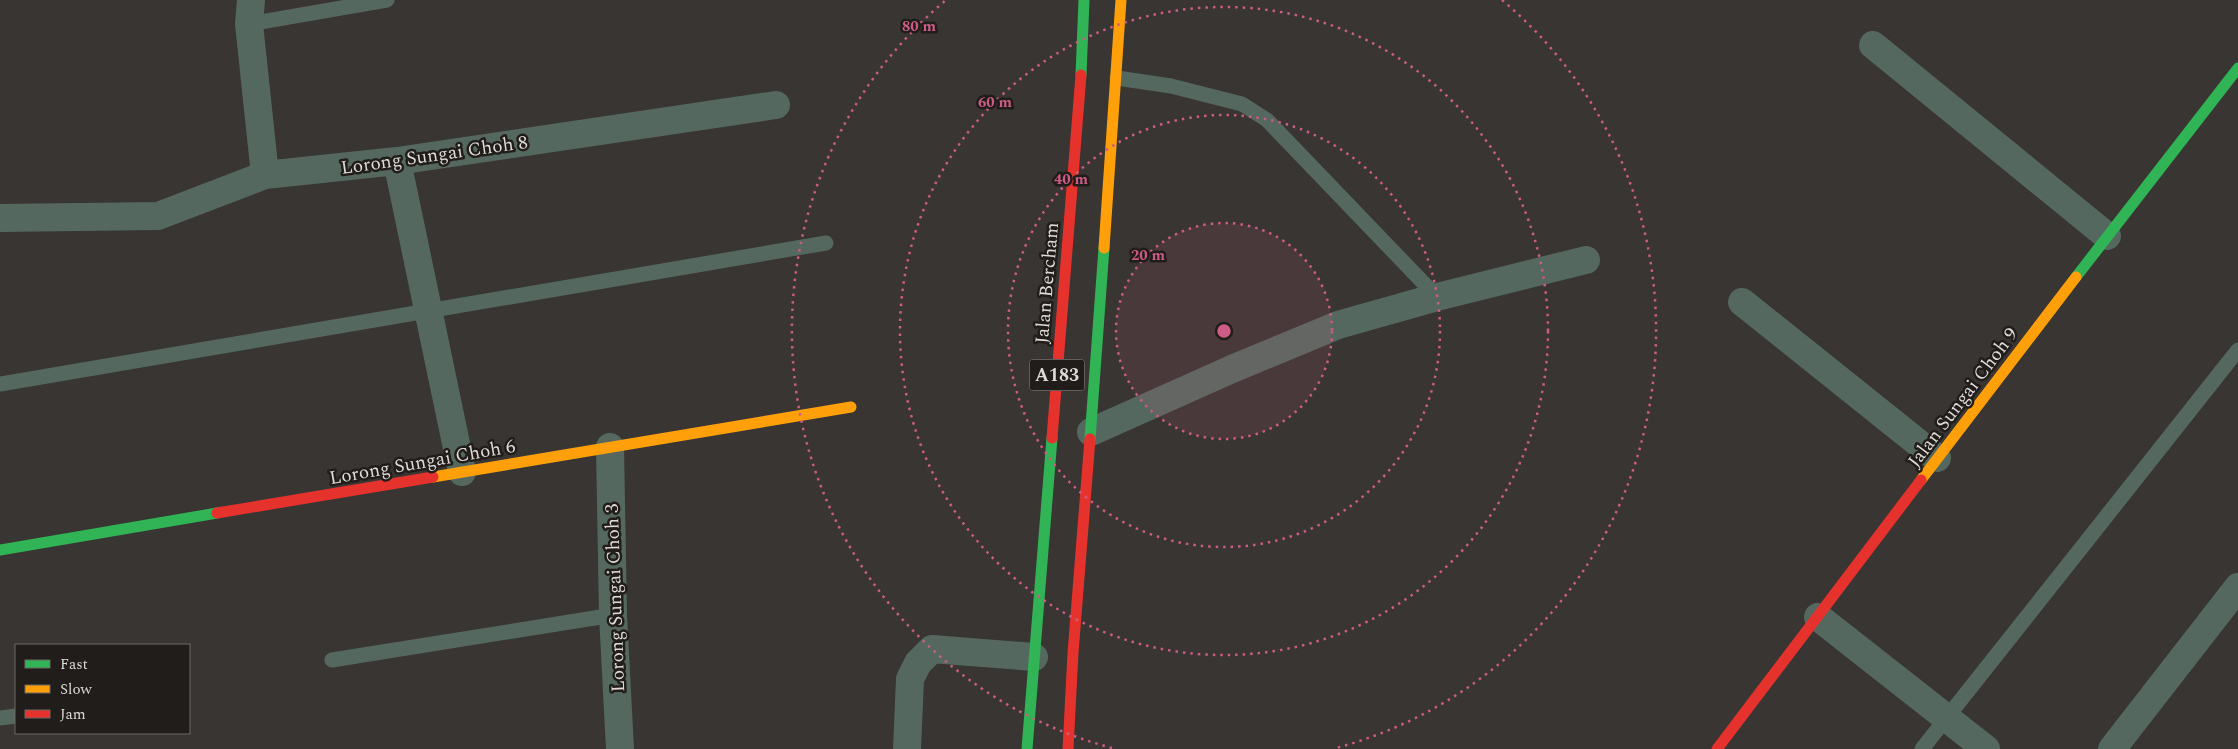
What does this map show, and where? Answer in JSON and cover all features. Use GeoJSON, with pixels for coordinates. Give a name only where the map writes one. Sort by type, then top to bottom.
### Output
{"type":"FeatureCollection","features":[{"type":"Feature","properties":{"kind":"street","name":"Jalan Bercham"},"geometry":{"type":"LineString","coordinates":[[1027,749],[1081,77],[1084,0]]}},
{"type":"Feature","properties":{"kind":"street","name":"A183"},"geometry":{"type":"LineString","coordinates":[[1068,749],[1073,653],[1091,432],[1121,0]]}},
{"type":"Feature","properties":{"kind":"street"},"geometry":{"type":"LineString","coordinates":[[250,12],[265,175]]}},
{"type":"Feature","properties":{"kind":"street"},"geometry":{"type":"LineString","coordinates":[[1873,45],[2107,236]]}},
{"type":"Feature","properties":{"kind":"street","name":"Jalan Sungai Choh 9"},"geometry":{"type":"LineString","coordinates":[[1717,749],[1937,458],[2238,68]]}},
{"type":"Feature","properties":{"kind":"street","name":"Lorong Sungai Choh 8"},"geometry":{"type":"LineString","coordinates":[[0,218],[158,216],[265,175],[397,161],[776,105]]}},
{"type":"Feature","properties":{"kind":"street"},"geometry":{"type":"LineString","coordinates":[[397,161],[462,472]]}},
{"type":"Feature","properties":{"kind":"street"},"geometry":{"type":"LineString","coordinates":[[1091,432],[1232,369],[1338,325],[1437,297],[1586,260]]}},
{"type":"Feature","properties":{"kind":"street"},"geometry":{"type":"LineString","coordinates":[[1742,302],[1937,458]]}},
{"type":"Feature","properties":{"kind":"street","name":"Lorong Sungai Choh 6"},"geometry":{"type":"LineString","coordinates":[[0,550],[851,407]]}},
{"type":"Feature","properties":{"kind":"street","name":"Lorong Sungai Choh 3"},"geometry":{"type":"LineString","coordinates":[[610,447],[613,615],[620,749]]}},
{"type":"Feature","properties":{"kind":"street"},"geometry":{"type":"LineString","coordinates":[[2112,749],[2238,587]]}},
{"type":"Feature","properties":{"kind":"street"},"geometry":{"type":"LineString","coordinates":[[1818,617],[1986,749]]}},
{"type":"Feature","properties":{"kind":"street"},"geometry":{"type":"LineString","coordinates":[[907,749],[910,679],[918,662],[932,649],[1034,658]]}},
{"type":"Feature","properties":{"kind":"lane"},"geometry":{"type":"LineString","coordinates":[[250,12],[387,0]]}},
{"type":"Feature","properties":{"kind":"lane"},"geometry":{"type":"LineString","coordinates":[[1117,78],[1171,86],[1242,104],[1267,120],[1437,297]]}},
{"type":"Feature","properties":{"kind":"lane"},"geometry":{"type":"LineString","coordinates":[[0,384],[826,243]]}},
{"type":"Feature","properties":{"kind":"lane"},"geometry":{"type":"LineString","coordinates":[[1922,749],[2238,350]]}},
{"type":"Feature","properties":{"kind":"lane"},"geometry":{"type":"LineString","coordinates":[[332,660],[613,615]]}},
{"type":"Feature","properties":{"kind":"lane"},"geometry":{"type":"LineString","coordinates":[[0,718],[15,716]]}},
{"type":"Feature","properties":{"kind":"traffic: fast"},"geometry":{"type":"LineString","coordinates":[[1081,75],[1084,0]]}},
{"type":"Feature","properties":{"kind":"traffic: fast"},"geometry":{"type":"LineString","coordinates":[[2076,277],[2238,68]]}},
{"type":"Feature","properties":{"kind":"traffic: fast"},"geometry":{"type":"LineString","coordinates":[[1090,439],[1104,248]]}},
{"type":"Feature","properties":{"kind":"traffic: fast"},"geometry":{"type":"LineString","coordinates":[[1027,749],[1052,438]]}},
{"type":"Feature","properties":{"kind":"traffic: fast"},"geometry":{"type":"LineString","coordinates":[[0,550],[217,513]]}},
{"type":"Feature","properties":{"kind":"traffic: slow"},"geometry":{"type":"LineString","coordinates":[[1104,248],[1121,0]]}},
{"type":"Feature","properties":{"kind":"traffic: slow"},"geometry":{"type":"LineString","coordinates":[[1921,480],[2076,277]]}},
{"type":"Feature","properties":{"kind":"traffic: slow"},"geometry":{"type":"LineString","coordinates":[[433,477],[851,407]]}},
{"type":"Feature","properties":{"kind":"traffic: jam"},"geometry":{"type":"LineString","coordinates":[[1052,438],[1081,75]]}},
{"type":"Feature","properties":{"kind":"traffic: jam"},"geometry":{"type":"LineString","coordinates":[[1068,749],[1073,653],[1090,439]]}},
{"type":"Feature","properties":{"kind":"traffic: jam"},"geometry":{"type":"LineString","coordinates":[[217,513],[433,477]]}},
{"type":"Feature","properties":{"kind":"traffic: jam"},"geometry":{"type":"LineString","coordinates":[[1717,749],[1921,480]]}}]}
